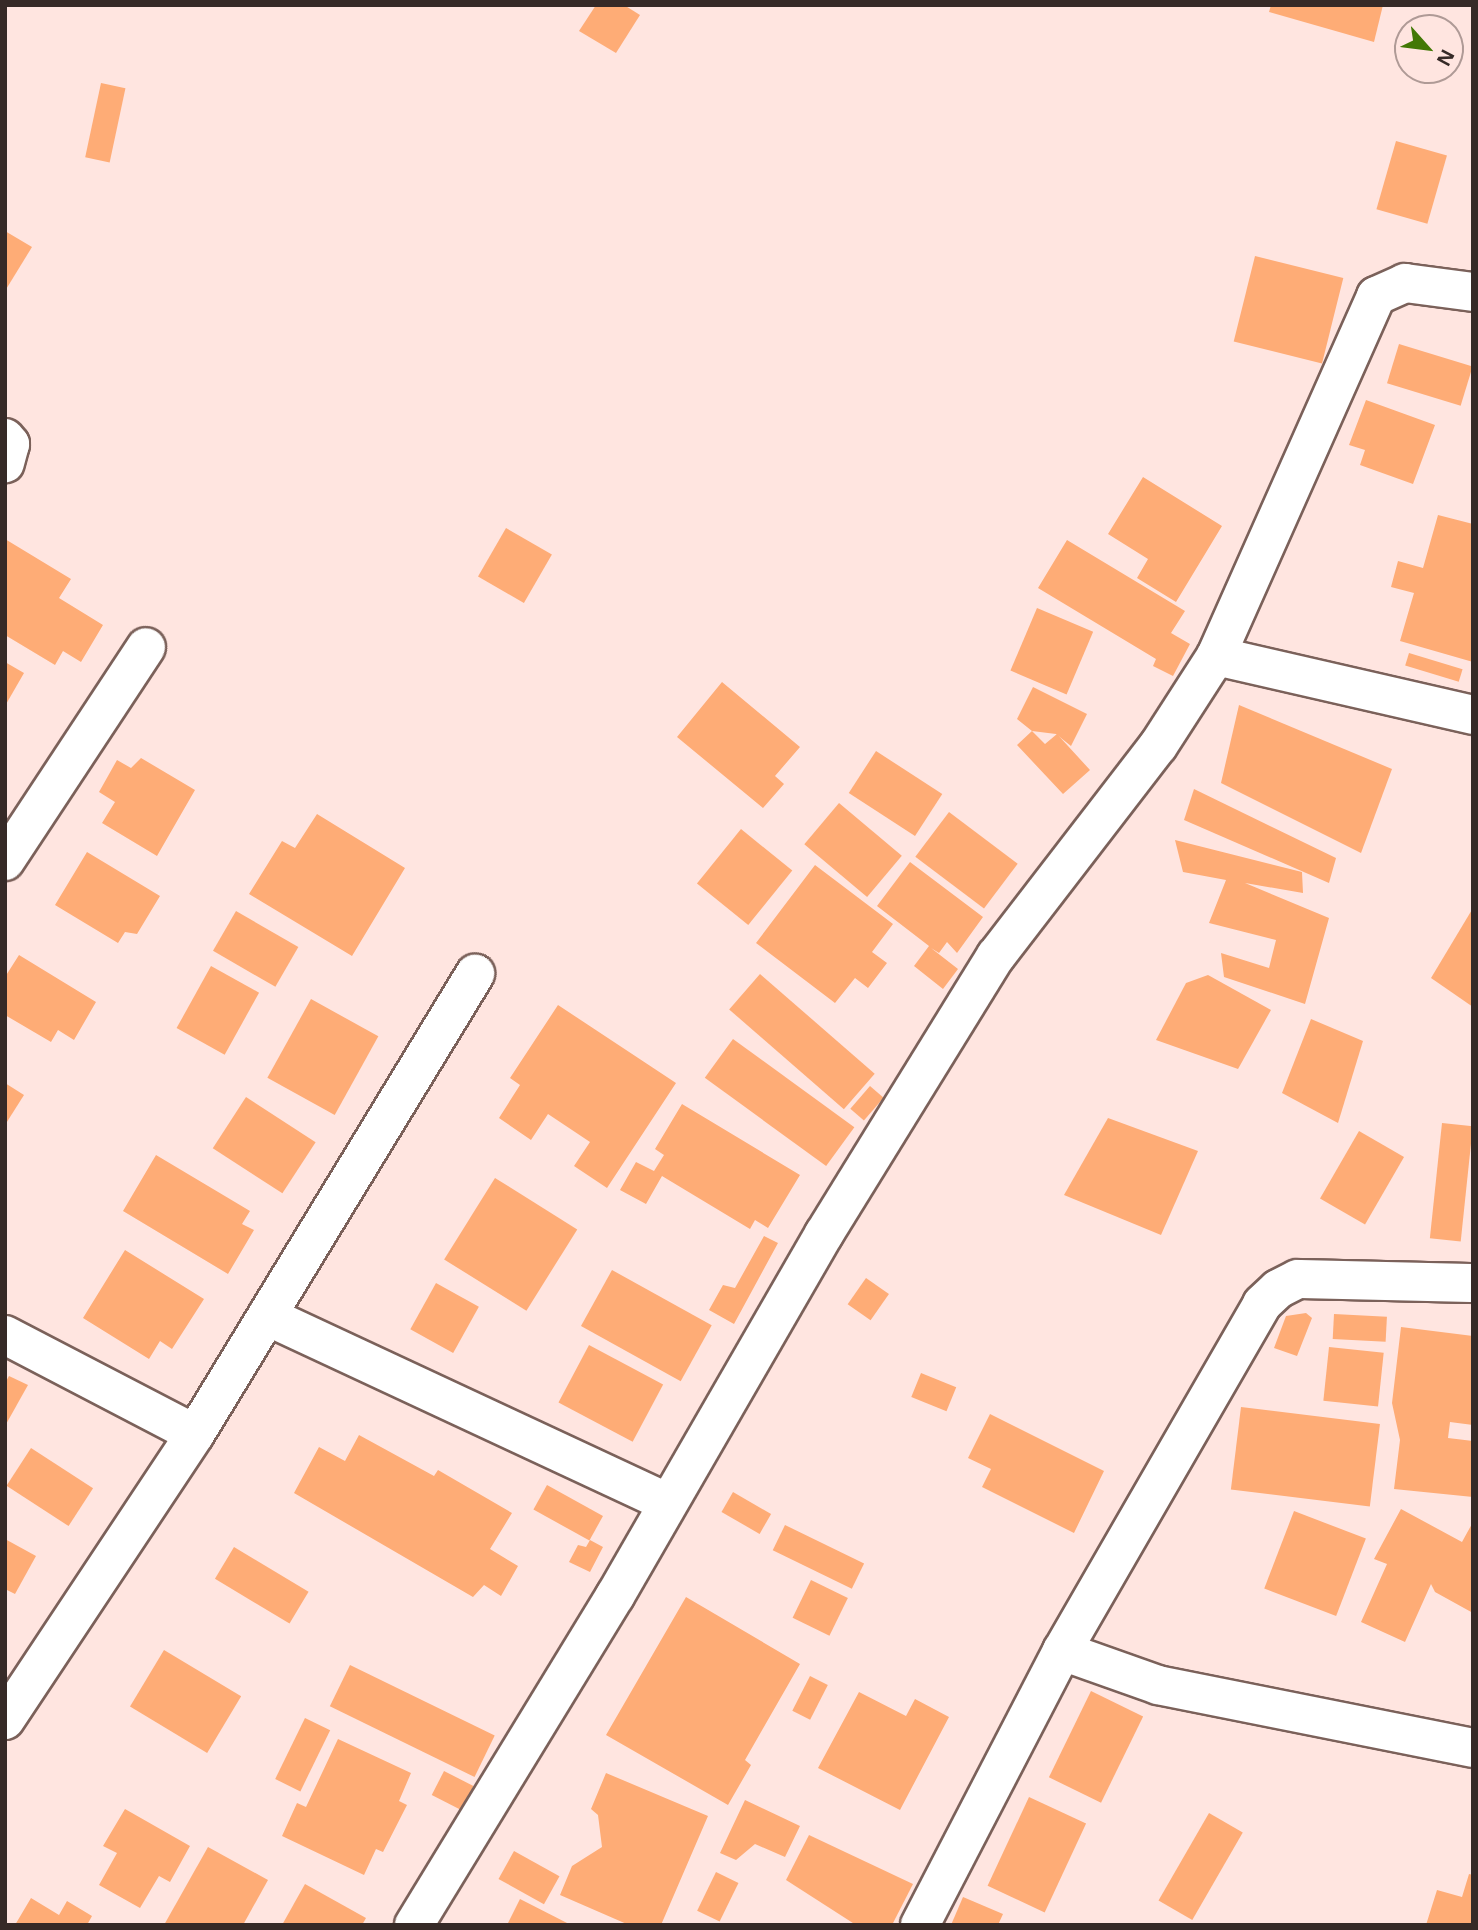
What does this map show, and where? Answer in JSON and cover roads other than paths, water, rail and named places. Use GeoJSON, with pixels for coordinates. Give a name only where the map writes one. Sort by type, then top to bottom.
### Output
{"type":"FeatureCollection","features":[{"type":"Feature","properties":{"kind":"street"},"geometry":{"type":"LineString","coordinates":[[414,1925],[668,1503],[824,1234],[996,956],[1158,746],[1216,656],[1376,296],[1405,283],[1473,292]]}},
{"type":"Feature","properties":{"kind":"street"},"geometry":{"type":"LineString","coordinates":[[5,438],[10,444],[5,463]]}},
{"type":"Feature","properties":{"kind":"street"},"geometry":{"type":"LineString","coordinates":[[5,861],[146,647]]}},
{"type":"Feature","properties":{"kind":"street"},"geometry":{"type":"LineString","coordinates":[[1216,656],[1473,715]]}},
{"type":"Feature","properties":{"kind":"street"},"geometry":{"type":"LineString","coordinates":[[5,1720],[195,1434],[475,974]]}},
{"type":"Feature","properties":{"kind":"street"},"geometry":{"type":"LineString","coordinates":[[920,1925],[1062,1651],[1262,1304],[1278,1289],[1298,1279],[1473,1283]]}},
{"type":"Feature","properties":{"kind":"street"},"geometry":{"type":"LineString","coordinates":[[267,1316],[668,1503]]}},
{"type":"Feature","properties":{"kind":"street"},"geometry":{"type":"LineString","coordinates":[[5,1335],[195,1434]]}},
{"type":"Feature","properties":{"kind":"street"},"geometry":{"type":"LineString","coordinates":[[1062,1651],[1158,1685],[1473,1748]]}}]}
